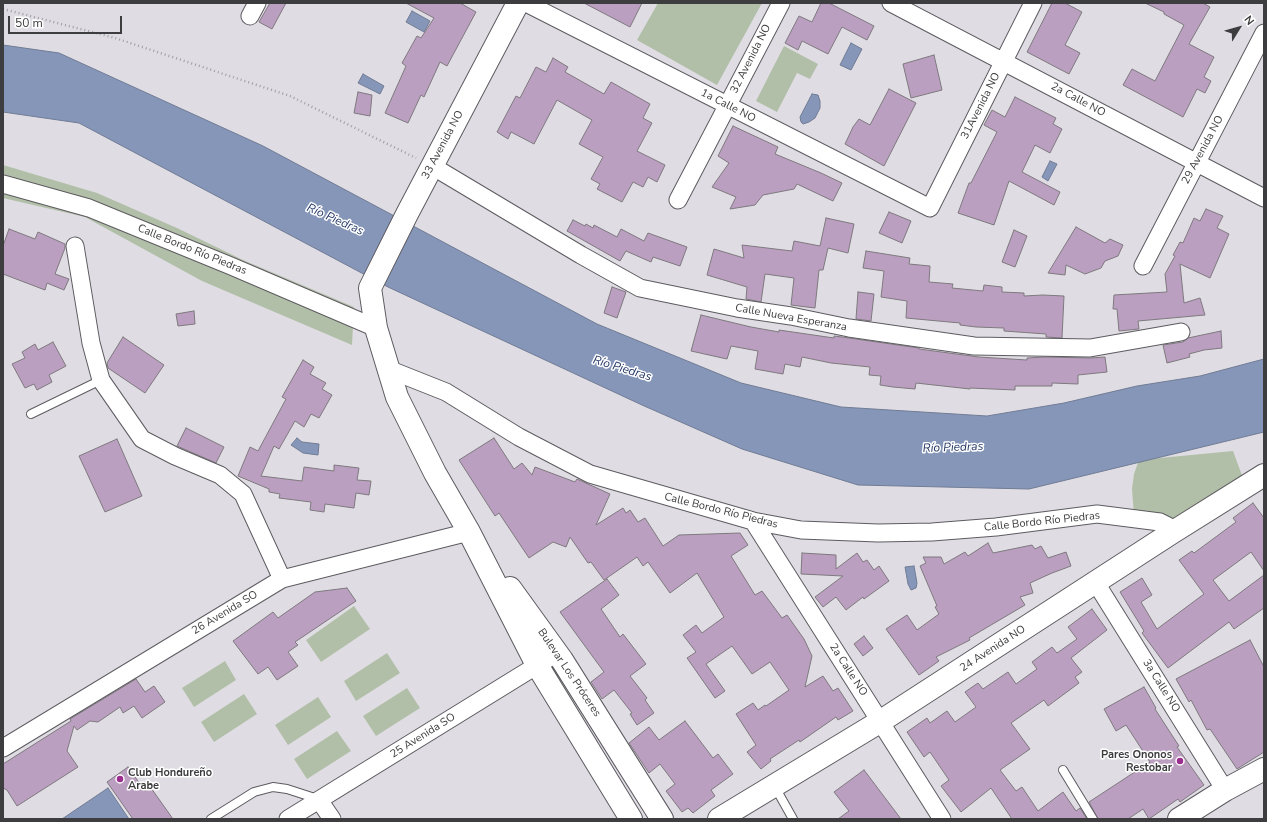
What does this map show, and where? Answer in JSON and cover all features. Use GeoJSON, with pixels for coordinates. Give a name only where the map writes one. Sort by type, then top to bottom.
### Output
{"type":"FeatureCollection","features":[{"type":"Feature","properties":{"kind":"street","name":"33 Avenida NO"},"geometry":{"type":"LineString","coordinates":[[370,288],[407,214],[518,3]]}},
{"type":"Feature","properties":{"kind":"street","name":"1a Calle NO"},"geometry":{"type":"LineString","coordinates":[[526,3],[930,208]]}},
{"type":"Feature","properties":{"kind":"street","name":"32 Avenida NO"},"geometry":{"type":"LineString","coordinates":[[678,200],[781,3]]}},
{"type":"Feature","properties":{"kind":"street","name":"2a Calle NO"},"geometry":{"type":"LineString","coordinates":[[891,3],[1264,198]]}},
{"type":"Feature","properties":{"kind":"street","name":"31Avenida NO"},"geometry":{"type":"LineString","coordinates":[[930,208],[1033,3]]}},
{"type":"Feature","properties":{"kind":"street","name":"29 Avenida NO"},"geometry":{"type":"LineString","coordinates":[[1143,266],[1264,33]]}},
{"type":"Feature","properties":{"kind":"street","name":"Calle Nueva Esperanza"},"geometry":{"type":"LineString","coordinates":[[432,166],[581,256],[640,288],[737,308],[791,316],[849,328],[974,346],[1090,348],[1182,332]]}},
{"type":"Feature","properties":{"kind":"street","name":"Calle Bordo Río Piedras"},"geometry":{"type":"LineString","coordinates":[[3,184],[89,208],[231,266],[376,328]]}},
{"type":"Feature","properties":{"kind":"street"},"geometry":{"type":"LineString","coordinates":[[75,246],[91,343],[101,380],[142,439],[175,456],[220,475],[244,494],[282,579]]}},
{"type":"Feature","properties":{"kind":"street","name":"Bulevar Los Próceres"},"geometry":{"type":"LineString","coordinates":[[370,288],[376,328],[397,397],[435,473],[469,532],[537,665],[631,819]]}},
{"type":"Feature","properties":{"kind":"street","name":"Calle Bordo Río Piedras"},"geometry":{"type":"LineString","coordinates":[[388,369],[446,392],[519,437],[590,474],[753,522],[801,530],[878,533],[932,532],[996,527],[1097,514],[1160,522],[1168,526],[1173,532]]}},
{"type":"Feature","properties":{"kind":"street","name":"24 Avenida NO"},"geometry":{"type":"LineString","coordinates":[[719,819],[881,721],[1173,532],[1264,475]]}},
{"type":"Feature","properties":{"kind":"street","name":"2a Calle NO"},"geometry":{"type":"LineString","coordinates":[[753,522],[942,819]]}},
{"type":"Feature","properties":{"kind":"street","name":"Bulevar Los Próceres"},"geometry":{"type":"LineString","coordinates":[[469,532],[557,653],[662,819]]}},
{"type":"Feature","properties":{"kind":"street","name":"26 Avenida SO"},"geometry":{"type":"LineString","coordinates":[[3,748],[282,579],[469,532]]}},
{"type":"Feature","properties":{"kind":"street","name":"3a Calle NO"},"geometry":{"type":"LineString","coordinates":[[1096,583],[1225,790]]}},
{"type":"Feature","properties":{"kind":"street","name":"25 Avenida SO"},"geometry":{"type":"LineString","coordinates":[[288,819],[557,653]]}},
{"type":"Feature","properties":{"kind":"street"},"geometry":{"type":"LineString","coordinates":[[1179,819],[1225,790],[1264,769]]}},
{"type":"Feature","properties":{"kind":"street"},"geometry":{"type":"LineString","coordinates":[[320,800],[332,819]]}},
{"type":"Feature","properties":{"kind":"lane"},"geometry":{"type":"LineString","coordinates":[[31,414],[101,380]]}},
{"type":"Feature","properties":{"kind":"lane"},"geometry":{"type":"LineString","coordinates":[[1063,770],[1094,819]]}},
{"type":"Feature","properties":{"kind":"lane"},"geometry":{"type":"LineString","coordinates":[[774,786],[793,819]]}},
{"type":"Feature","properties":{"kind":"lane"},"geometry":{"type":"LineString","coordinates":[[211,819],[254,792],[272,787],[287,789],[320,800]]}},
{"type":"Feature","properties":{"kind":"path"},"geometry":{"type":"LineString","coordinates":[[3,9],[116,38],[290,96],[432,166]]}},
{"type":"Feature","properties":{"kind":"green space"},"geometry":{"type":"Polygon","coordinates":[[[658,3],[762,3],[717,85],[637,40],[658,3]]]}},
{"type":"Feature","properties":{"kind":"green space"},"geometry":{"type":"Polygon","coordinates":[[[784,46],[818,64],[810,79],[797,73],[777,112],[756,101],[784,46]]]}},
{"type":"Feature","properties":{"kind":"green space"},"geometry":{"type":"Polygon","coordinates":[[[3,165],[97,193],[177,228],[243,260],[354,307],[352,345],[202,281],[85,217],[3,198],[3,165]]]}},
{"type":"Feature","properties":{"kind":"green space"},"geometry":{"type":"Polygon","coordinates":[[[1233,451],[1243,478],[1170,523],[1134,515],[1132,489],[1134,474],[1139,460],[1233,451]]]}},
{"type":"Feature","properties":{"kind":"green space"},"geometry":{"type":"Polygon","coordinates":[[[354,606],[370,629],[321,662],[306,640],[354,606]]]}},
{"type":"Feature","properties":{"kind":"green space"},"geometry":{"type":"Polygon","coordinates":[[[387,653],[400,673],[356,701],[344,681],[387,653]]]}},
{"type":"Feature","properties":{"kind":"green space"},"geometry":{"type":"Polygon","coordinates":[[[225,661],[236,680],[194,707],[182,688],[225,661]]]}},
{"type":"Feature","properties":{"kind":"green space"},"geometry":{"type":"Polygon","coordinates":[[[407,688],[420,708],[376,736],[363,716],[407,688]]]}},
{"type":"Feature","properties":{"kind":"green space"},"geometry":{"type":"Polygon","coordinates":[[[244,694],[257,714],[214,742],[201,722],[244,694]]]}},
{"type":"Feature","properties":{"kind":"green space"},"geometry":{"type":"Polygon","coordinates":[[[318,697],[331,717],[288,745],[275,725],[318,697]]]}},
{"type":"Feature","properties":{"kind":"green space"},"geometry":{"type":"Polygon","coordinates":[[[337,731],[351,751],[307,779],[294,759],[337,731]]]}},
{"type":"Feature","properties":{"kind":"water"},"geometry":{"type":"Polygon","coordinates":[[[412,11],[430,21],[424,32],[406,22],[412,11]]]}},
{"type":"Feature","properties":{"kind":"water"},"geometry":{"type":"Polygon","coordinates":[[[851,43],[862,49],[851,70],[840,65],[851,43]]]}},
{"type":"Feature","properties":{"kind":"water","name":"Río Piedras"},"geometry":{"type":"Polygon","coordinates":[[[3,45],[59,53],[263,146],[597,324],[741,383],[841,407],[987,416],[1064,403],[1137,386],[1200,376],[1264,359],[1264,432],[1029,489],[858,485],[742,449],[642,405],[388,287],[79,123],[3,112],[3,45]]]}},
{"type":"Feature","properties":{"kind":"water"},"geometry":{"type":"Polygon","coordinates":[[[363,74],[384,86],[380,94],[358,83],[363,74]]]}},
{"type":"Feature","properties":{"kind":"water"},"geometry":{"type":"Polygon","coordinates":[[[812,94],[818,95],[820,108],[815,118],[803,124],[800,117],[812,94]]]}},
{"type":"Feature","properties":{"kind":"water"},"geometry":{"type":"Polygon","coordinates":[[[1050,161],[1057,164],[1048,181],[1042,177],[1050,161]]]}},
{"type":"Feature","properties":{"kind":"water"},"geometry":{"type":"Polygon","coordinates":[[[297,438],[302,442],[319,444],[318,455],[303,453],[291,445],[297,438]]]}},
{"type":"Feature","properties":{"kind":"water"},"geometry":{"type":"Polygon","coordinates":[[[914,566],[917,583],[916,588],[911,590],[908,584],[905,567],[914,566]]]}},
{"type":"Feature","properties":{"kind":"water"},"geometry":{"type":"Polygon","coordinates":[[[108,788],[129,819],[62,819],[108,788]]]}},
{"type":"Feature","properties":{"kind":"building"},"geometry":{"type":"Polygon","coordinates":[[[270,3],[286,3],[272,29],[259,22],[270,3]]]}},
{"type":"Feature","properties":{"kind":"building"},"geometry":{"type":"Polygon","coordinates":[[[406,3],[460,3],[476,12],[447,66],[440,62],[424,97],[421,95],[408,123],[385,113],[406,66],[402,63],[417,36],[421,38],[434,18],[406,3]]]}},
{"type":"Feature","properties":{"kind":"building"},"geometry":{"type":"Polygon","coordinates":[[[584,3],[642,3],[630,27],[584,3]]]}},
{"type":"Feature","properties":{"kind":"building"},"geometry":{"type":"Polygon","coordinates":[[[821,3],[829,3],[874,26],[867,40],[842,27],[828,54],[802,41],[798,50],[785,43],[799,16],[812,22],[821,3]]]}},
{"type":"Feature","properties":{"kind":"building"},"geometry":{"type":"Polygon","coordinates":[[[1052,3],[1065,3],[1082,12],[1065,45],[1080,53],[1069,74],[1027,52],[1052,3]]]}},
{"type":"Feature","properties":{"kind":"building"},"geometry":{"type":"Polygon","coordinates":[[[1145,3],[1203,3],[1210,7],[1189,44],[1214,57],[1204,77],[1211,81],[1205,93],[1197,89],[1183,117],[1123,85],[1132,69],[1155,81],[1184,25],[1164,14],[1164,12],[1145,3]]]}},
{"type":"Feature","properties":{"kind":"building"},"geometry":{"type":"Polygon","coordinates":[[[934,55],[942,90],[911,98],[903,64],[934,55]]]}},
{"type":"Feature","properties":{"kind":"building"},"geometry":{"type":"Polygon","coordinates":[[[553,58],[568,67],[565,72],[604,94],[611,82],[650,104],[643,118],[652,123],[637,151],[665,165],[657,182],[648,177],[643,187],[633,182],[622,202],[597,189],[600,184],[591,179],[603,157],[579,144],[592,120],[557,100],[534,144],[511,132],[508,139],[497,132],[516,96],[520,98],[536,67],[546,72],[553,58]]]}},
{"type":"Feature","properties":{"kind":"building"},"geometry":{"type":"Polygon","coordinates":[[[889,89],[916,103],[884,166],[845,144],[853,127],[859,119],[870,125],[889,89]]]}},
{"type":"Feature","properties":{"kind":"building"},"geometry":{"type":"Polygon","coordinates":[[[358,92],[372,95],[370,116],[354,113],[358,92]]]}},
{"type":"Feature","properties":{"kind":"building"},"geometry":{"type":"Polygon","coordinates":[[[1015,97],[1056,118],[1053,124],[1062,129],[1050,153],[1035,145],[1022,172],[1060,192],[1054,205],[1009,181],[994,225],[958,213],[969,183],[971,183],[997,132],[984,125],[992,110],[1005,117],[1015,97]]]}},
{"type":"Feature","properties":{"kind":"building"},"geometry":{"type":"Polygon","coordinates":[[[733,126],[778,147],[775,154],[842,183],[833,201],[797,184],[794,189],[763,195],[755,205],[730,209],[736,197],[712,187],[729,163],[718,156],[733,126]]]}},
{"type":"Feature","properties":{"kind":"building"},"geometry":{"type":"Polygon","coordinates":[[[1206,209],[1223,216],[1217,228],[1229,234],[1210,278],[1180,264],[1184,303],[1200,298],[1205,315],[1138,321],[1139,329],[1119,331],[1117,309],[1113,309],[1114,295],[1167,292],[1165,274],[1175,256],[1173,255],[1180,242],[1183,243],[1194,218],[1200,221],[1206,209]]]}},
{"type":"Feature","properties":{"kind":"building"},"geometry":{"type":"Polygon","coordinates":[[[889,212],[911,221],[902,243],[879,233],[889,212]]]}},
{"type":"Feature","properties":{"kind":"building"},"geometry":{"type":"Polygon","coordinates":[[[826,218],[854,224],[848,253],[828,248],[823,270],[819,270],[815,308],[791,305],[794,278],[765,274],[761,302],[746,299],[747,287],[707,275],[714,249],[744,258],[742,245],[792,251],[794,241],[820,246],[826,218]]]}},
{"type":"Feature","properties":{"kind":"building"},"geometry":{"type":"Polygon","coordinates":[[[573,220],[593,228],[594,225],[617,237],[621,229],[644,241],[648,233],[687,247],[680,266],[653,257],[651,262],[626,251],[620,261],[567,231],[573,220]]]}},
{"type":"Feature","properties":{"kind":"building"},"geometry":{"type":"Polygon","coordinates":[[[1076,227],[1105,243],[1110,239],[1123,245],[1118,256],[1105,261],[1101,268],[1085,274],[1066,265],[1065,275],[1048,273],[1076,227]]]}},
{"type":"Feature","properties":{"kind":"building"},"geometry":{"type":"Polygon","coordinates":[[[9,229],[35,239],[38,232],[65,244],[65,248],[55,274],[69,279],[64,290],[47,283],[45,290],[3,274],[3,246],[9,229]]]}},
{"type":"Feature","properties":{"kind":"building"},"geometry":{"type":"Polygon","coordinates":[[[1014,230],[1027,236],[1015,267],[1002,262],[1014,230]]]}},
{"type":"Feature","properties":{"kind":"building"},"geometry":{"type":"Polygon","coordinates":[[[866,251],[910,258],[909,264],[930,266],[929,282],[953,284],[952,288],[983,291],[984,285],[1002,287],[1002,292],[1024,293],[1024,296],[1064,296],[1062,338],[1046,337],[1046,334],[1004,331],[1004,328],[976,327],[960,325],[960,323],[906,318],[907,301],[881,297],[884,271],[863,268],[866,251]]]}},
{"type":"Feature","properties":{"kind":"building"},"geometry":{"type":"Polygon","coordinates":[[[612,287],[626,292],[617,318],[604,313],[612,287]]]}},
{"type":"Feature","properties":{"kind":"building"},"geometry":{"type":"Polygon","coordinates":[[[858,292],[874,294],[871,321],[856,319],[858,292]]]}},
{"type":"Feature","properties":{"kind":"building"},"geometry":{"type":"Polygon","coordinates":[[[194,311],[195,324],[178,326],[176,314],[194,311]]]}},
{"type":"Feature","properties":{"kind":"building"},"geometry":{"type":"Polygon","coordinates":[[[701,315],[779,332],[779,330],[834,338],[834,336],[842,337],[979,357],[1027,360],[1027,358],[1045,357],[1105,357],[1107,372],[1078,375],[1078,384],[1052,383],[1052,386],[1015,386],[1015,390],[970,389],[916,383],[915,389],[880,385],[881,376],[869,375],[870,367],[831,363],[802,357],[800,367],[785,364],[783,374],[755,369],[758,351],[731,346],[727,359],[691,351],[701,315]]]}},
{"type":"Feature","properties":{"kind":"building"},"geometry":{"type":"Polygon","coordinates":[[[1221,331],[1222,348],[1204,350],[1189,354],[1190,357],[1167,363],[1163,345],[1183,342],[1188,338],[1221,331]]]}},
{"type":"Feature","properties":{"kind":"building"},"geometry":{"type":"Polygon","coordinates":[[[123,337],[164,365],[145,393],[108,368],[107,363],[123,337]]]}},
{"type":"Feature","properties":{"kind":"building"},"geometry":{"type":"Polygon","coordinates":[[[53,342],[66,366],[49,375],[52,382],[37,390],[34,384],[25,388],[12,364],[25,358],[22,352],[35,344],[38,350],[53,342]]]}},
{"type":"Feature","properties":{"kind":"building"},"geometry":{"type":"Polygon","coordinates":[[[303,360],[314,367],[310,374],[326,383],[322,389],[332,395],[319,418],[311,414],[304,427],[295,421],[279,449],[274,446],[261,476],[302,481],[304,467],[334,471],[334,465],[359,468],[357,480],[371,481],[369,495],[356,493],[354,508],[325,504],[324,512],[310,510],[311,502],[279,498],[280,494],[269,492],[269,489],[238,476],[250,447],[258,451],[286,399],[282,397],[303,360]]]}},
{"type":"Feature","properties":{"kind":"building"},"geometry":{"type":"Polygon","coordinates":[[[186,428],[224,447],[216,463],[177,446],[186,428]]]}},
{"type":"Feature","properties":{"kind":"building"},"geometry":{"type":"Polygon","coordinates":[[[494,438],[514,469],[522,463],[532,475],[535,467],[575,482],[577,479],[610,494],[596,525],[623,508],[626,513],[630,510],[638,522],[645,518],[663,546],[679,535],[740,533],[748,545],[731,556],[755,595],[762,591],[782,618],[787,615],[804,639],[812,656],[805,687],[823,676],[833,691],[838,688],[853,711],[838,720],[836,717],[800,742],[799,740],[770,759],[771,761],[761,769],[747,752],[756,745],[736,714],[753,703],[758,710],[789,690],[770,662],[752,674],[732,646],[706,664],[725,691],[715,698],[687,658],[696,652],[683,635],[696,625],[702,633],[724,617],[697,573],[670,593],[648,562],[643,566],[637,557],[604,580],[591,562],[588,563],[570,537],[566,547],[553,542],[529,558],[499,513],[495,516],[459,460],[494,438]]]}},
{"type":"Feature","properties":{"kind":"building"},"geometry":{"type":"Polygon","coordinates":[[[117,439],[142,496],[105,512],[79,456],[117,439]]]}},
{"type":"Feature","properties":{"kind":"building"},"geometry":{"type":"Polygon","coordinates":[[[1253,503],[1264,518],[1264,571],[1251,552],[1213,580],[1229,601],[1264,575],[1264,608],[1234,629],[1229,622],[1168,668],[1142,633],[1144,631],[1120,592],[1142,578],[1152,595],[1141,602],[1157,629],[1204,594],[1179,560],[1192,551],[1194,553],[1236,522],[1233,518],[1253,503]]]}},
{"type":"Feature","properties":{"kind":"building"},"geometry":{"type":"Polygon","coordinates":[[[988,543],[993,553],[1032,545],[1035,549],[1041,546],[1048,558],[1066,552],[1071,566],[1030,583],[1033,593],[1020,597],[1025,605],[969,638],[970,640],[936,657],[939,661],[919,675],[886,629],[907,615],[917,630],[939,614],[920,566],[926,563],[923,557],[941,557],[944,564],[965,552],[968,556],[988,543]]]}},
{"type":"Feature","properties":{"kind":"building"},"geometry":{"type":"Polygon","coordinates":[[[802,553],[836,555],[836,569],[857,553],[863,562],[867,560],[874,570],[879,566],[889,581],[864,599],[863,597],[846,610],[836,597],[823,607],[815,597],[843,576],[801,574],[802,553]]]}},
{"type":"Feature","properties":{"kind":"building"},"geometry":{"type":"Polygon","coordinates":[[[607,579],[619,595],[601,609],[620,637],[623,634],[646,664],[630,676],[647,698],[645,700],[654,713],[637,725],[630,714],[632,713],[614,690],[602,699],[591,682],[604,672],[560,612],[607,579]]]}},
{"type":"Feature","properties":{"kind":"building"},"geometry":{"type":"Polygon","coordinates":[[[347,588],[356,601],[295,642],[298,645],[288,652],[298,666],[277,680],[268,667],[258,674],[233,641],[273,612],[278,618],[315,592],[347,588]]]}},
{"type":"Feature","properties":{"kind":"building"},"geometry":{"type":"Polygon","coordinates":[[[1092,609],[1107,630],[1071,658],[1082,672],[1075,677],[1079,683],[1048,706],[1044,700],[1011,723],[1030,749],[1000,770],[1016,791],[1022,787],[1038,811],[1063,792],[1076,811],[1080,808],[1087,819],[1012,819],[991,788],[961,812],[941,786],[949,780],[930,752],[924,757],[907,732],[927,718],[930,723],[947,711],[955,722],[976,707],[965,692],[978,683],[983,689],[1008,672],[1016,684],[1037,669],[1032,662],[1052,647],[1057,653],[1077,639],[1068,627],[1092,609]]]}},
{"type":"Feature","properties":{"kind":"building"},"geometry":{"type":"Polygon","coordinates":[[[864,636],[873,648],[863,656],[854,644],[864,636]]]}},
{"type":"Feature","properties":{"kind":"building"},"geometry":{"type":"Polygon","coordinates":[[[1250,640],[1264,667],[1264,752],[1237,769],[1210,729],[1207,730],[1191,700],[1189,702],[1176,679],[1250,640]]]}},
{"type":"Feature","properties":{"kind":"building"},"geometry":{"type":"Polygon","coordinates":[[[136,679],[145,692],[154,686],[165,702],[142,718],[134,706],[123,713],[120,707],[98,722],[90,721],[77,730],[74,726],[67,751],[78,767],[17,806],[7,790],[3,788],[3,764],[71,721],[70,719],[136,679]]]}},
{"type":"Feature","properties":{"kind":"building"},"geometry":{"type":"Polygon","coordinates":[[[1144,687],[1156,708],[1155,709],[1179,746],[1177,747],[1204,785],[1180,802],[1178,799],[1149,819],[1143,809],[1128,819],[1098,819],[1089,802],[1150,762],[1126,725],[1116,731],[1104,709],[1144,687]]]}},
{"type":"Feature","properties":{"kind":"building"},"geometry":{"type":"Polygon","coordinates":[[[685,721],[713,758],[718,754],[733,774],[711,790],[715,796],[693,813],[688,808],[682,812],[666,791],[675,784],[660,764],[649,773],[629,743],[649,727],[659,740],[685,721]]]}},
{"type":"Feature","properties":{"kind":"building"},"geometry":{"type":"Polygon","coordinates":[[[128,767],[145,791],[151,788],[173,819],[133,819],[107,782],[128,767]]]}},
{"type":"Feature","properties":{"kind":"building"},"geometry":{"type":"Polygon","coordinates":[[[864,770],[901,819],[838,819],[849,811],[834,792],[864,770]]]}},
{"type":"Feature","properties":{"kind":"place","name":"Pares Ononos Restobar"},"geometry":{"type":"Point","coordinates":[1180,761]}},
{"type":"Feature","properties":{"kind":"place","name":"Club Hondureño Arabe"},"geometry":{"type":"Point","coordinates":[120,779]}}]}
